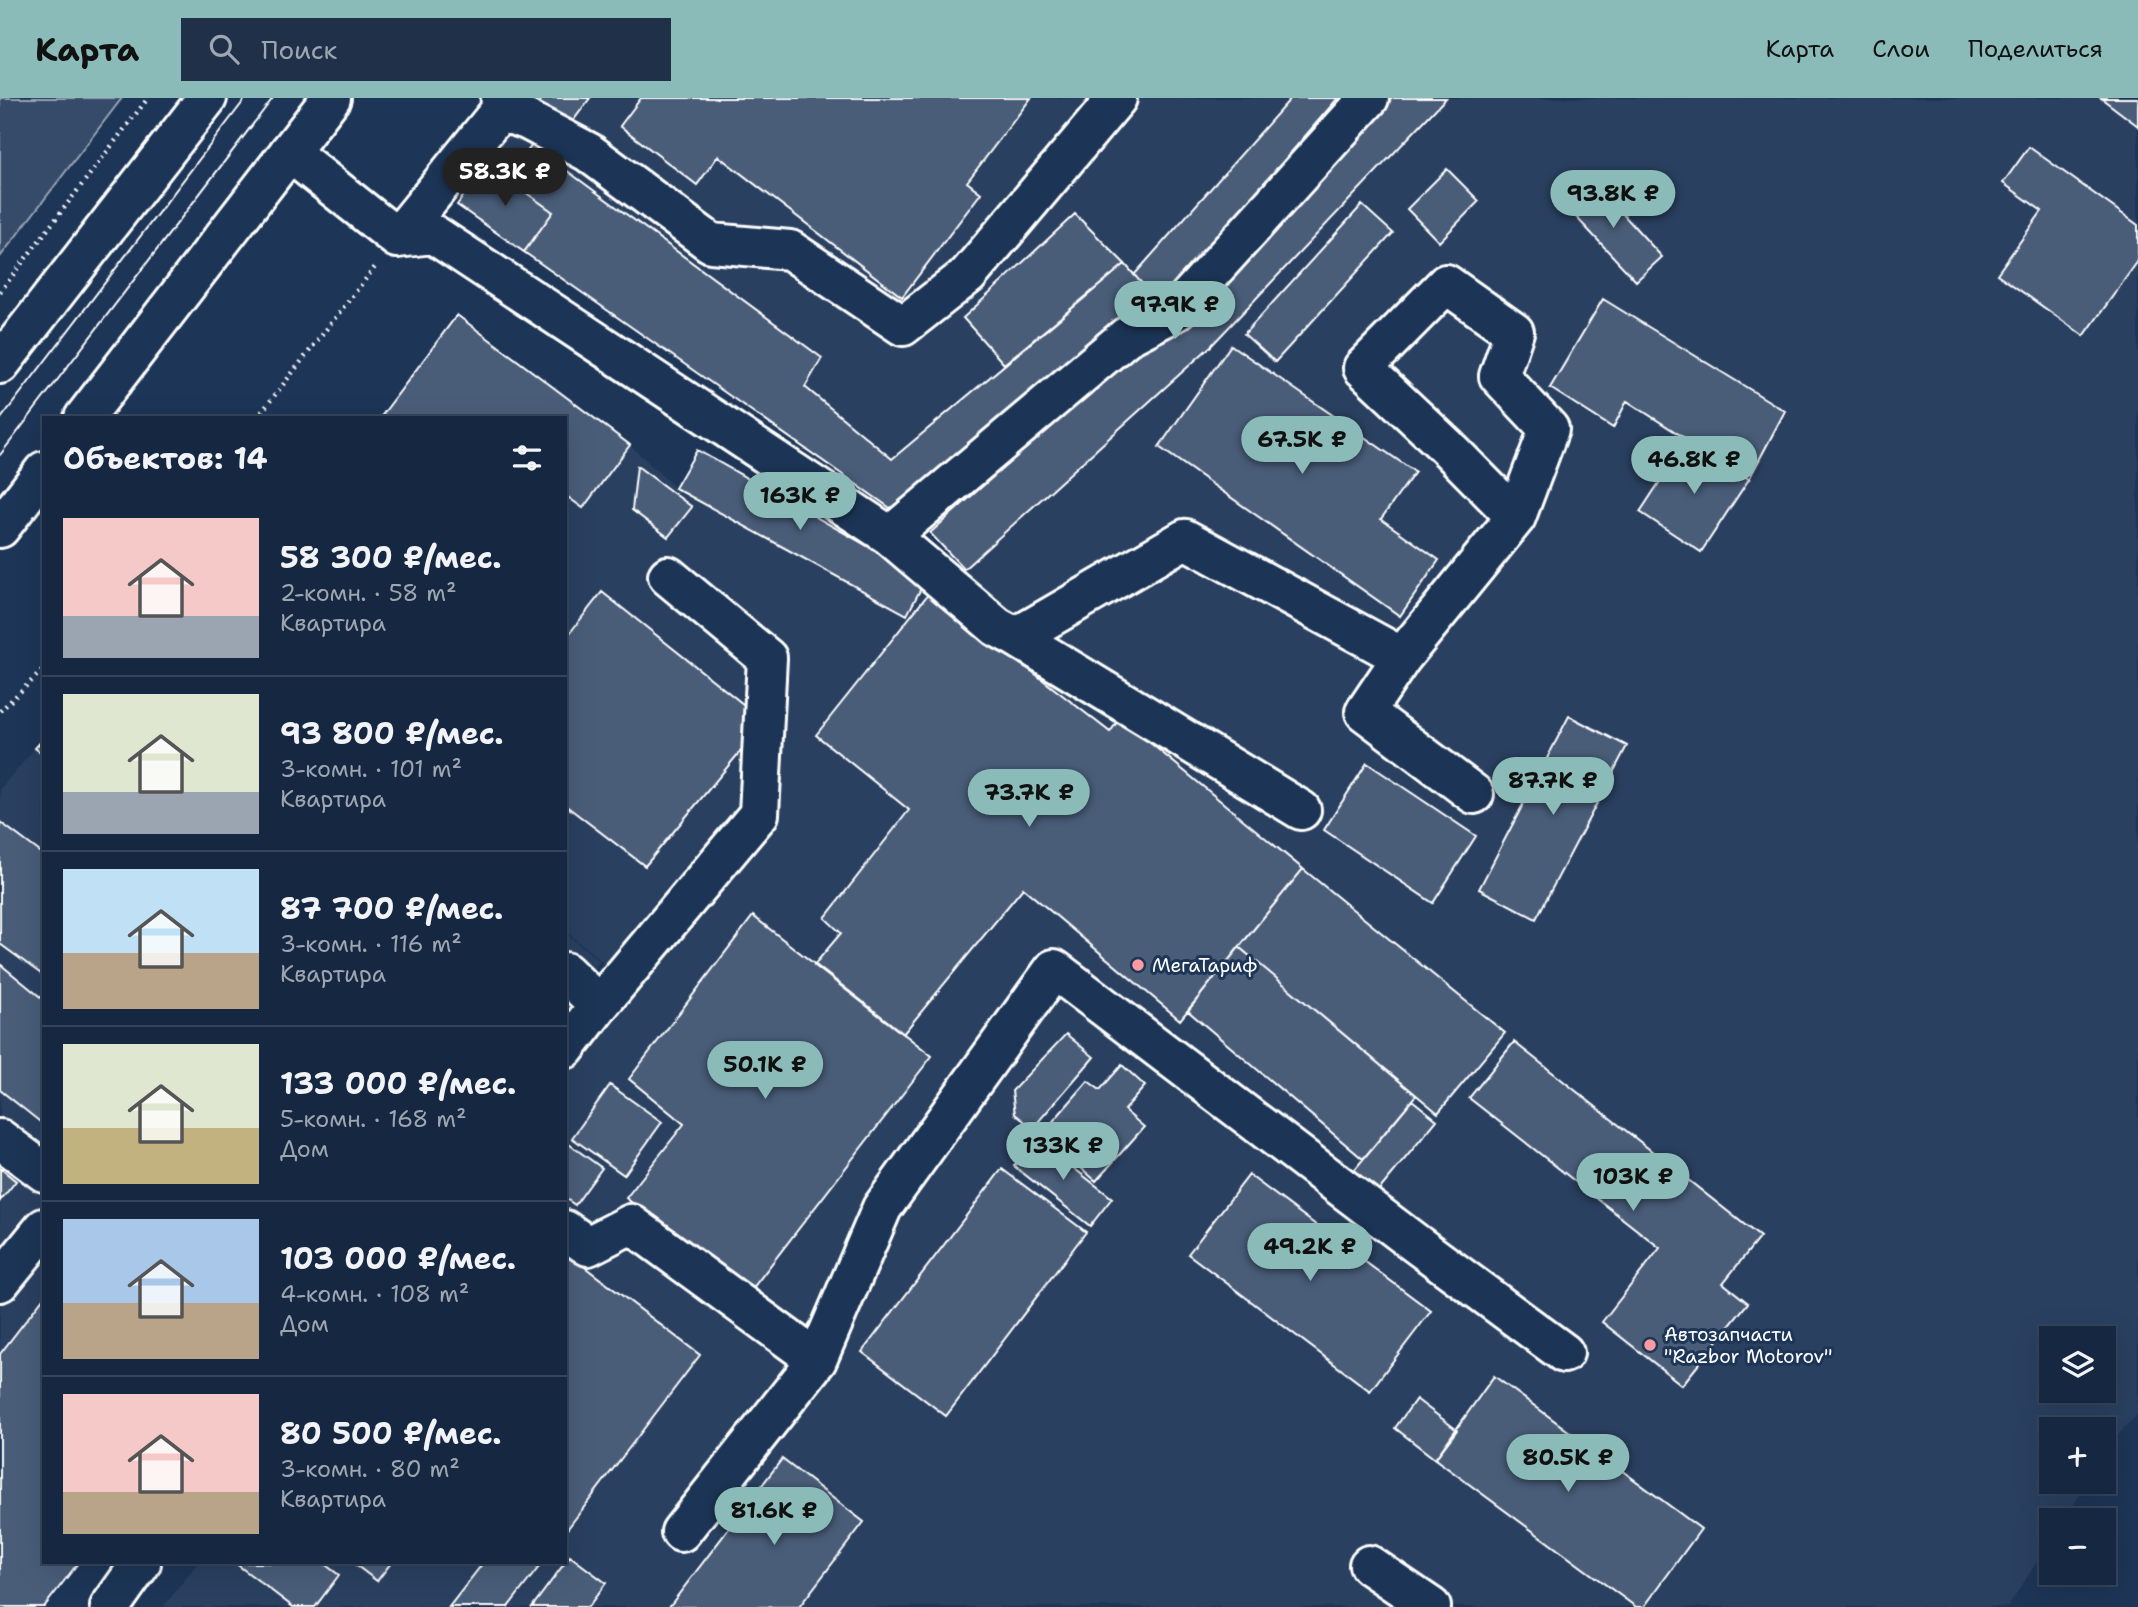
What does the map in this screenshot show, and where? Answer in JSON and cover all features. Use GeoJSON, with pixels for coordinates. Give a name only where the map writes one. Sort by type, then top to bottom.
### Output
{"type":"FeatureCollection","features":[{"type":"Feature","properties":{"kind":"main road"},"geometry":{"type":"LineString","coordinates":[[0,364],[207,98]]}},
{"type":"Feature","properties":{"kind":"main road"},"geometry":{"type":"LineString","coordinates":[[87,416],[331,98]]}},
{"type":"Feature","properties":{"kind":"main road"},"geometry":{"type":"LineString","coordinates":[[397,238],[501,104],[588,152],[711,243],[790,250],[903,326],[968,275],[1117,98]]}},
{"type":"Feature","properties":{"kind":"main road"},"geometry":{"type":"LineString","coordinates":[[890,536],[1126,337],[1175,311],[1369,98]]}},
{"type":"Feature","properties":{"kind":"main road"},"geometry":{"type":"LineString","coordinates":[[289,152],[397,238],[433,234],[890,536],[998,627],[1301,810]]}},
{"type":"Feature","properties":{"kind":"main road"},"geometry":{"type":"LineString","coordinates":[[1474,794],[1365,712],[1402,657],[1516,517],[1549,429],[1499,376],[1514,332],[1446,284],[1363,368],[1516,517]]}},
{"type":"Feature","properties":{"kind":"main road"},"geometry":{"type":"LineString","coordinates":[[0,528],[42,474]]}},
{"type":"Feature","properties":{"kind":"main road"},"geometry":{"type":"LineString","coordinates":[[1016,637],[1185,539],[1402,657]]}},
{"type":"Feature","properties":{"kind":"main road"},"geometry":{"type":"LineString","coordinates":[[567,1046],[759,814],[767,658],[668,576]]}},
{"type":"Feature","properties":{"kind":"main road"},"geometry":{"type":"LineString","coordinates":[[681,1532],[817,1360],[882,1208],[1055,969],[1564,1353]]}},
{"type":"Feature","properties":{"kind":"main road"},"geometry":{"type":"LineString","coordinates":[[567,974],[599,1005]]}},
{"type":"Feature","properties":{"kind":"main road"},"geometry":{"type":"LineString","coordinates":[[0,1139],[42,1170]]}},
{"type":"Feature","properties":{"kind":"main road"},"geometry":{"type":"LineString","coordinates":[[567,1231],[588,1246],[631,1224],[817,1360]]}},
{"type":"Feature","properties":{"kind":"main road"},"geometry":{"type":"LineString","coordinates":[[0,1282],[42,1230]]}},
{"type":"Feature","properties":{"kind":"main road"},"geometry":{"type":"LineString","coordinates":[[110,1607],[140,1564]]}},
{"type":"Feature","properties":{"kind":"main road"},"geometry":{"type":"LineString","coordinates":[[1368,1565],[1431,1607]]}},
{"type":"Feature","properties":{"kind":"path"},"geometry":{"type":"LineString","coordinates":[[0,292],[148,98]]}},
{"type":"Feature","properties":{"kind":"path"},"geometry":{"type":"LineString","coordinates":[[259,416],[397,238]]}},
{"type":"Feature","properties":{"kind":"path"},"geometry":{"type":"LineString","coordinates":[[0,711],[42,671]]}},
{"type":"Feature","properties":{"kind":"shaded area"},"geometry":{"type":"Polygon","coordinates":[[[0,98],[122,98],[0,257],[0,98]]]}},
{"type":"Feature","properties":{"kind":"shaded area"},"geometry":{"type":"Polygon","coordinates":[[[543,98],[1291,98],[1134,275],[1124,265],[892,459],[486,164],[509,133],[527,120],[543,98]]]}},
{"type":"Feature","properties":{"kind":"shaded area"},"geometry":{"type":"Polygon","coordinates":[[[1446,98],[2138,98],[2138,1414],[2116,1438],[2116,1417],[2039,1417],[2039,1494],[2080,1494],[2071,1508],[2039,1508],[2039,1559],[2008,1607],[163,1607],[197,1564],[567,1564],[567,1030],[603,962],[567,933],[567,416],[381,416],[457,315],[630,445],[675,488],[907,615],[926,579],[964,569],[1211,346],[1446,98]]]}},
{"type":"Feature","properties":{"kind":"shaded area"},"geometry":{"type":"Polygon","coordinates":[[[42,740],[42,1564],[77,1564],[44,1607],[0,1607],[0,789],[42,740]]]}},
{"type":"Feature","properties":{"kind":"shaded area"},"geometry":{"type":"Polygon","coordinates":[[[567,935],[600,961],[567,1002],[567,935]]]}},
{"type":"Feature","properties":{"kind":"building"},"geometry":{"type":"Polygon","coordinates":[[[543,98],[590,98],[570,125],[539,103],[543,98]]]}},
{"type":"Feature","properties":{"kind":"building"},"geometry":{"type":"Polygon","coordinates":[[[641,98],[1031,98],[967,182],[981,193],[902,297],[718,156],[697,185],[620,126],[641,98]]]}},
{"type":"Feature","properties":{"kind":"building"},"geometry":{"type":"Polygon","coordinates":[[[1291,98],[1338,98],[1161,303],[1134,275],[1291,98]]]}},
{"type":"Feature","properties":{"kind":"building"},"geometry":{"type":"Polygon","coordinates":[[[1392,98],[1446,98],[1211,346],[964,569],[930,533],[1154,333],[1175,325],[1392,98]]]}},
{"type":"Feature","properties":{"kind":"building"},"geometry":{"type":"Polygon","coordinates":[[[2101,98],[2138,98],[2138,126],[2101,98]]]}},
{"type":"Feature","properties":{"kind":"building"},"geometry":{"type":"Polygon","coordinates":[[[532,145],[822,358],[805,387],[892,459],[1125,264],[1149,292],[893,510],[524,252],[553,212],[507,179],[532,145]]]}},
{"type":"Feature","properties":{"kind":"building"},"geometry":{"type":"Polygon","coordinates":[[[2029,147],[2138,225],[2138,261],[2084,336],[1997,274],[2042,211],[2003,183],[2029,147]]]}},
{"type":"Feature","properties":{"kind":"building"},"geometry":{"type":"Polygon","coordinates":[[[486,164],[553,212],[524,252],[457,205],[486,164]]]}},
{"type":"Feature","properties":{"kind":"building"},"geometry":{"type":"Polygon","coordinates":[[[1447,169],[1479,201],[1439,242],[1407,209],[1447,169]]]}},
{"type":"Feature","properties":{"kind":"building"},"geometry":{"type":"Polygon","coordinates":[[[1591,179],[1662,257],[1636,281],[1564,204],[1591,179]]]}},
{"type":"Feature","properties":{"kind":"building"},"geometry":{"type":"Polygon","coordinates":[[[1362,205],[1393,233],[1275,362],[1244,334],[1362,205]]]}},
{"type":"Feature","properties":{"kind":"building"},"geometry":{"type":"Polygon","coordinates":[[[1075,214],[1125,264],[1004,364],[963,318],[1075,214]]]}},
{"type":"Feature","properties":{"kind":"building"},"geometry":{"type":"Polygon","coordinates":[[[1603,299],[1785,411],[1749,479],[1627,401],[1613,428],[1550,388],[1603,299]]]}},
{"type":"Feature","properties":{"kind":"building"},"geometry":{"type":"Polygon","coordinates":[[[457,315],[630,445],[583,508],[567,496],[567,416],[381,416],[457,315]]]}},
{"type":"Feature","properties":{"kind":"building"},"geometry":{"type":"Polygon","coordinates":[[[1231,345],[1415,472],[1381,519],[1439,560],[1400,616],[1159,447],[1231,345]]]}},
{"type":"Feature","properties":{"kind":"building"},"geometry":{"type":"Polygon","coordinates":[[[1687,440],[1749,479],[1701,552],[1640,512],[1687,440]]]}},
{"type":"Feature","properties":{"kind":"building"},"geometry":{"type":"Polygon","coordinates":[[[697,450],[926,579],[907,615],[675,488],[697,450]]]}},
{"type":"Feature","properties":{"kind":"building"},"geometry":{"type":"Polygon","coordinates":[[[637,466],[692,507],[668,537],[632,510],[637,466]]]}},
{"type":"Feature","properties":{"kind":"building"},"geometry":{"type":"Polygon","coordinates":[[[602,592],[748,708],[744,747],[645,866],[567,807],[567,636],[602,592]]]}},
{"type":"Feature","properties":{"kind":"building"},"geometry":{"type":"Polygon","coordinates":[[[930,592],[1110,732],[1120,718],[1303,869],[1180,1020],[1023,888],[903,1034],[814,965],[841,933],[825,918],[909,810],[816,735],[930,592]]]}},
{"type":"Feature","properties":{"kind":"building"},"geometry":{"type":"Polygon","coordinates":[[[1569,716],[1627,746],[1536,919],[1479,889],[1569,716]]]}},
{"type":"Feature","properties":{"kind":"building"},"geometry":{"type":"Polygon","coordinates":[[[42,740],[42,753],[35,748],[42,740]]]}},
{"type":"Feature","properties":{"kind":"building"},"geometry":{"type":"Polygon","coordinates":[[[1367,763],[1476,836],[1433,903],[1324,830],[1367,763]]]}},
{"type":"Feature","properties":{"kind":"building"},"geometry":{"type":"Polygon","coordinates":[[[0,822],[42,854],[42,975],[0,944],[0,822]]]}},
{"type":"Feature","properties":{"kind":"building"},"geometry":{"type":"Polygon","coordinates":[[[1303,869],[1505,1033],[1438,1113],[1239,947],[1303,869]]]}},
{"type":"Feature","properties":{"kind":"building"},"geometry":{"type":"Polygon","coordinates":[[[753,916],[932,1056],[749,1293],[626,1198],[684,1124],[629,1079],[753,916]]]}},
{"type":"Feature","properties":{"kind":"building"},"geometry":{"type":"Polygon","coordinates":[[[1239,947],[1416,1095],[1363,1159],[1188,1011],[1239,947]]]}},
{"type":"Feature","properties":{"kind":"building"},"geometry":{"type":"Polygon","coordinates":[[[0,964],[42,998],[42,1123],[0,1090],[0,964]]]}},
{"type":"Feature","properties":{"kind":"building"},"geometry":{"type":"Polygon","coordinates":[[[1066,1034],[1094,1057],[1033,1128],[1015,1114],[1012,1091],[1066,1034]]]}},
{"type":"Feature","properties":{"kind":"building"},"geometry":{"type":"Polygon","coordinates":[[[1514,1042],[1760,1237],[1723,1283],[1748,1303],[1682,1385],[1602,1322],[1660,1248],[1469,1098],[1514,1042]]]}},
{"type":"Feature","properties":{"kind":"building"},"geometry":{"type":"Polygon","coordinates":[[[1122,1065],[1145,1086],[1124,1110],[1144,1127],[1096,1181],[1042,1134],[1088,1081],[1100,1090],[1122,1065]]]}},
{"type":"Feature","properties":{"kind":"building"},"geometry":{"type":"Polygon","coordinates":[[[610,1085],[662,1122],[624,1175],[572,1138],[610,1085]]]}},
{"type":"Feature","properties":{"kind":"building"},"geometry":{"type":"Polygon","coordinates":[[[1412,1100],[1437,1120],[1375,1195],[1350,1175],[1412,1100]]]}},
{"type":"Feature","properties":{"kind":"building"},"geometry":{"type":"Polygon","coordinates":[[[1035,1138],[1112,1198],[1090,1226],[1014,1166],[1035,1138]]]}},
{"type":"Feature","properties":{"kind":"building"},"geometry":{"type":"Polygon","coordinates":[[[567,1143],[602,1168],[575,1205],[567,1199],[567,1143]]]}},
{"type":"Feature","properties":{"kind":"building"},"geometry":{"type":"Polygon","coordinates":[[[0,1168],[16,1181],[0,1201],[0,1168]]]}},
{"type":"Feature","properties":{"kind":"building"},"geometry":{"type":"Polygon","coordinates":[[[1002,1169],[1086,1232],[946,1416],[862,1352],[1002,1169]]]}},
{"type":"Feature","properties":{"kind":"building"},"geometry":{"type":"Polygon","coordinates":[[[1249,1175],[1431,1311],[1370,1391],[1188,1254],[1249,1175]]]}},
{"type":"Feature","properties":{"kind":"building"},"geometry":{"type":"Polygon","coordinates":[[[567,1254],[700,1355],[567,1529],[567,1254]]]}},
{"type":"Feature","properties":{"kind":"building"},"geometry":{"type":"Polygon","coordinates":[[[42,1300],[42,1564],[77,1564],[44,1607],[0,1607],[0,1354],[42,1300]]]}},
{"type":"Feature","properties":{"kind":"building"},"geometry":{"type":"Polygon","coordinates":[[[1494,1376],[1701,1529],[1644,1607],[1636,1607],[1435,1459],[1494,1376]]]}},
{"type":"Feature","properties":{"kind":"building"},"geometry":{"type":"Polygon","coordinates":[[[1416,1399],[1457,1430],[1435,1459],[1395,1428],[1416,1399]]]}},
{"type":"Feature","properties":{"kind":"building"},"geometry":{"type":"Polygon","coordinates":[[[782,1459],[864,1522],[799,1607],[669,1607],[782,1459]]]}},
{"type":"Feature","properties":{"kind":"building"},"geometry":{"type":"Polygon","coordinates":[[[570,1556],[606,1583],[588,1607],[532,1607],[564,1564],[567,1564],[570,1556]]]}},
{"type":"Feature","properties":{"kind":"building"},"geometry":{"type":"Polygon","coordinates":[[[236,1564],[324,1564],[339,1575],[315,1607],[293,1607],[236,1564]]]}},
{"type":"Feature","properties":{"kind":"building"},"geometry":{"type":"Polygon","coordinates":[[[354,1564],[390,1564],[377,1581],[354,1564]]]}},
{"type":"Feature","properties":{"kind":"building"},"geometry":{"type":"Polygon","coordinates":[[[482,1564],[541,1564],[508,1607],[449,1607],[482,1564]]]}},
{"type":"Feature","properties":{"kind":"tram line"},"geometry":{"type":"LineString","coordinates":[[0,420],[246,98]]}},
{"type":"Feature","properties":{"kind":"tram line"},"geometry":{"type":"LineString","coordinates":[[0,455],[273,98]]}},
{"type":"Feature","properties":{"kind":"place","name":"МегаТариф"},"geometry":{"type":"Point","coordinates":[1138,965]}},
{"type":"Feature","properties":{"kind":"place","name":"Автозапчасти \"Razbor Motorov\""},"geometry":{"type":"Point","coordinates":[1650,1345]}}]}
